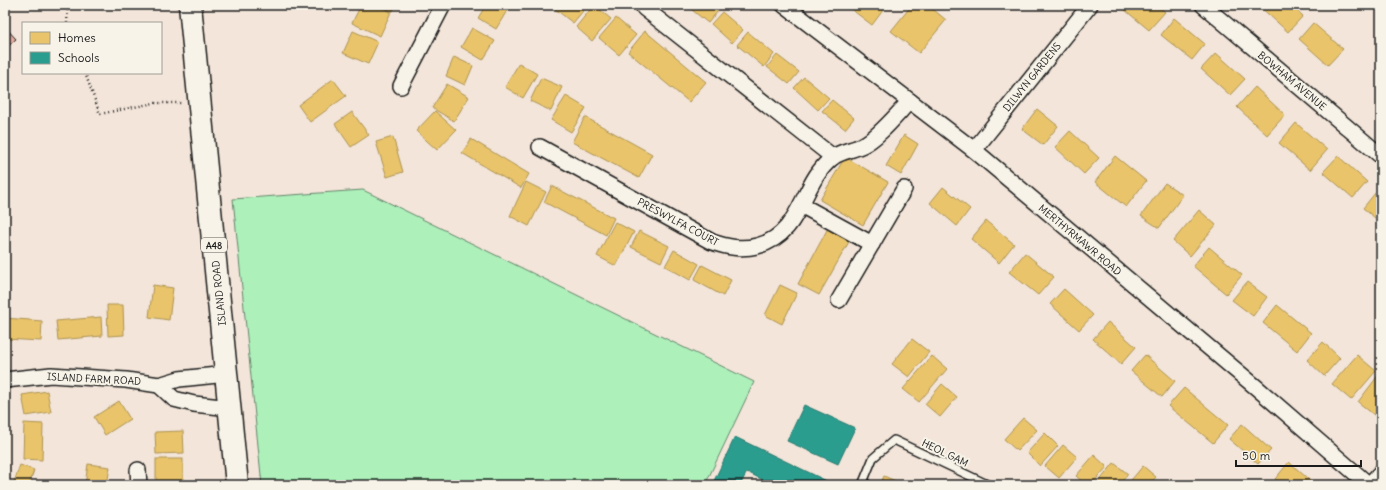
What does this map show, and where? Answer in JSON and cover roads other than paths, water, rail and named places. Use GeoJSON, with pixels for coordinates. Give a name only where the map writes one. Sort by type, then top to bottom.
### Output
{"type":"FeatureCollection","features":[{"type":"Feature","properties":{"kind":"main road","name":"ISLAND ROAD"},"geometry":{"type":"LineString","coordinates":[[190,5],[237,485]]}},
{"type":"Feature","properties":{"kind":"street"},"geometry":{"type":"LineString","coordinates":[[401,86],[443,5]]}},
{"type":"Feature","properties":{"kind":"street","name":"MERTHYRMAWR ROAD"},"geometry":{"type":"LineString","coordinates":[[784,5],[974,150],[1369,485]]}},
{"type":"Feature","properties":{"kind":"street","name":"DILWYN GARDENS"},"geometry":{"type":"LineString","coordinates":[[974,150],[1090,5]]}},
{"type":"Feature","properties":{"kind":"street","name":"BOWHAM AVENUE"},"geometry":{"type":"LineString","coordinates":[[1203,5],[1381,156]]}},
{"type":"Feature","properties":{"kind":"street"},"geometry":{"type":"LineString","coordinates":[[644,8],[833,158]]}},
{"type":"Feature","properties":{"kind":"street","name":"PRESWYLFA COURT"},"geometry":{"type":"LineString","coordinates":[[540,147],[712,242],[732,248],[753,247],[773,240],[790,225],[820,172],[833,158],[864,145],[890,123],[910,101]]}},
{"type":"Feature","properties":{"kind":"street"},"geometry":{"type":"LineString","coordinates":[[839,300],[904,188]]}},
{"type":"Feature","properties":{"kind":"street"},"geometry":{"type":"LineString","coordinates":[[801,205],[872,244]]}},
{"type":"Feature","properties":{"kind":"street","name":"ISLAND FARM ROAD"},"geometry":{"type":"LineString","coordinates":[[5,380],[51,375],[126,380],[159,385],[178,379],[227,374]]}},
{"type":"Feature","properties":{"kind":"street"},"geometry":{"type":"LineString","coordinates":[[159,385],[174,399],[194,404],[230,408]]}},
{"type":"Feature","properties":{"kind":"street"},"geometry":{"type":"LineString","coordinates":[[1369,485],[1381,472]]}},
{"type":"Feature","properties":{"kind":"lane","name":"HEOL GAM"},"geometry":{"type":"LineString","coordinates":[[862,485],[874,458],[894,440],[988,485]]}}]}
